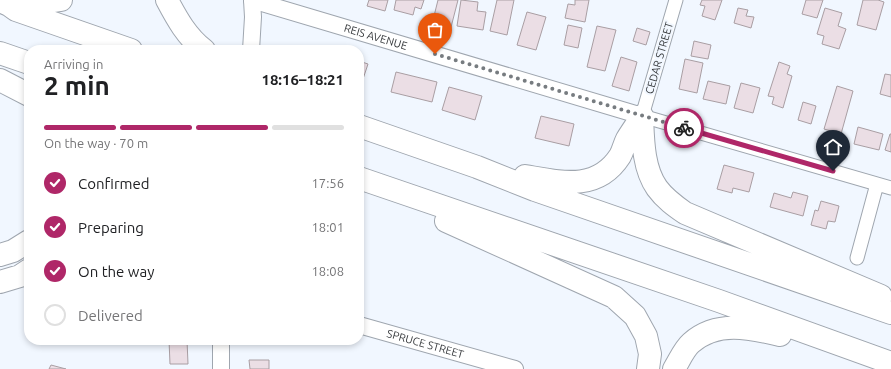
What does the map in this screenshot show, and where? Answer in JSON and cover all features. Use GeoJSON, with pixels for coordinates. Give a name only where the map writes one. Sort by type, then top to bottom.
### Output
{"type":"FeatureCollection","features":[{"type":"Feature","properties":{"kind":"highway"},"geometry":{"type":"LineString","coordinates":[[5,3],[28,0],[48,2],[61,0]]}},
{"type":"Feature","properties":{"kind":"highway"},"geometry":{"type":"LineString","coordinates":[[167,0],[178,21],[198,45]]}},
{"type":"Feature","properties":{"kind":"highway"},"geometry":{"type":"LineString","coordinates":[[5,3],[16,10],[117,45]]}},
{"type":"Feature","properties":{"kind":"highway"},"geometry":{"type":"LineString","coordinates":[[0,53],[24,61]]}},
{"type":"Feature","properties":{"kind":"highway"},"geometry":{"type":"LineString","coordinates":[[0,80],[24,92]]}},
{"type":"Feature","properties":{"kind":"highway"},"geometry":{"type":"LineString","coordinates":[[477,167],[570,183],[588,181],[606,172],[620,156],[627,139],[642,116]]}},
{"type":"Feature","properties":{"kind":"highway"},"geometry":{"type":"LineString","coordinates":[[642,116],[644,152],[648,170],[657,188],[668,201],[685,213],[891,300]]}},
{"type":"Feature","properties":{"kind":"highway"},"geometry":{"type":"LineString","coordinates":[[364,127],[477,167],[535,190],[891,313]]}},
{"type":"Feature","properties":{"kind":"highway"},"geometry":{"type":"LineString","coordinates":[[364,180],[719,301],[891,363]]}},
{"type":"Feature","properties":{"kind":"highway"},"geometry":{"type":"LineString","coordinates":[[389,188],[448,222],[510,248],[614,297],[634,316],[646,336],[650,354],[648,369]]}},
{"type":"Feature","properties":{"kind":"highway"},"geometry":{"type":"LineString","coordinates":[[0,255],[13,251],[24,244]]}},
{"type":"Feature","properties":{"kind":"highway"},"geometry":{"type":"LineString","coordinates":[[0,282],[24,273]]}},
{"type":"Feature","properties":{"kind":"highway"},"geometry":{"type":"LineString","coordinates":[[674,369],[690,343],[710,331],[727,327],[752,329],[868,355]]}},
{"type":"Feature","properties":{"kind":"street","name":"REIS AVENUE"},"geometry":{"type":"LineString","coordinates":[[252,0],[642,116],[891,188]]}},
{"type":"Feature","properties":{"kind":"street"},"geometry":{"type":"LineString","coordinates":[[250,45],[253,17],[252,0]]}},
{"type":"Feature","properties":{"kind":"street","name":"CEDAR STREET"},"geometry":{"type":"LineString","coordinates":[[642,116],[676,0]]}},
{"type":"Feature","properties":{"kind":"street"},"geometry":{"type":"LineString","coordinates":[[857,258],[877,184]]}},
{"type":"Feature","properties":{"kind":"street","name":"SPRUCE STREET"},"geometry":{"type":"LineString","coordinates":[[364,326],[515,369]]}},
{"type":"Feature","properties":{"kind":"street"},"geometry":{"type":"LineString","coordinates":[[220,369],[221,345]]}},
{"type":"Feature","properties":{"kind":"building"},"geometry":{"type":"Polygon","coordinates":[[[369,0],[388,0],[385,11],[367,6],[369,0]]]}},
{"type":"Feature","properties":{"kind":"building"},"geometry":{"type":"Polygon","coordinates":[[[396,0],[424,0],[421,9],[415,7],[413,15],[394,10],[396,0]]]}},
{"type":"Feature","properties":{"kind":"building"},"geometry":{"type":"Polygon","coordinates":[[[438,0],[458,0],[450,31],[438,28],[439,25],[432,24],[438,0]]]}},
{"type":"Feature","properties":{"kind":"building"},"geometry":{"type":"Polygon","coordinates":[[[461,0],[478,2],[477,11],[486,12],[483,30],[457,26],[461,0]]]}},
{"type":"Feature","properties":{"kind":"building"},"geometry":{"type":"Polygon","coordinates":[[[497,0],[514,0],[507,35],[490,31],[497,0]]]}},
{"type":"Feature","properties":{"kind":"building"},"geometry":{"type":"Polygon","coordinates":[[[575,0],[589,0],[585,22],[565,18],[568,4],[575,5],[575,0]]]}},
{"type":"Feature","properties":{"kind":"building"},"geometry":{"type":"Polygon","coordinates":[[[702,0],[722,0],[715,20],[702,16],[705,6],[700,5],[702,0]]]}},
{"type":"Feature","properties":{"kind":"building"},"geometry":{"type":"Polygon","coordinates":[[[806,0],[823,0],[817,18],[802,14],[806,0]]]}},
{"type":"Feature","properties":{"kind":"building"},"geometry":{"type":"Polygon","coordinates":[[[863,0],[878,0],[884,2],[876,30],[857,25],[863,0]]]}},
{"type":"Feature","properties":{"kind":"building"},"geometry":{"type":"Polygon","coordinates":[[[738,8],[748,10],[746,16],[754,17],[751,28],[734,23],[738,8]]]}},
{"type":"Feature","properties":{"kind":"building"},"geometry":{"type":"Polygon","coordinates":[[[825,8],[842,13],[838,26],[846,29],[839,49],[822,44],[824,36],[817,34],[825,8]]]}},
{"type":"Feature","properties":{"kind":"building"},"geometry":{"type":"Polygon","coordinates":[[[527,12],[546,17],[536,50],[517,45],[527,12]]]}},
{"type":"Feature","properties":{"kind":"building"},"geometry":{"type":"Polygon","coordinates":[[[568,25],[582,28],[578,48],[564,45],[568,25]]]}},
{"type":"Feature","properties":{"kind":"building"},"geometry":{"type":"Polygon","coordinates":[[[597,26],[616,30],[605,71],[587,67],[597,26]]]}},
{"type":"Feature","properties":{"kind":"building"},"geometry":{"type":"Polygon","coordinates":[[[637,28],[650,32],[646,45],[633,41],[637,28]]]}},
{"type":"Feature","properties":{"kind":"building"},"geometry":{"type":"Polygon","coordinates":[[[694,41],[711,45],[708,59],[691,56],[694,41]]]}},
{"type":"Feature","properties":{"kind":"building"},"geometry":{"type":"Polygon","coordinates":[[[621,57],[637,62],[629,91],[612,86],[621,57]]]}},
{"type":"Feature","properties":{"kind":"building"},"geometry":{"type":"Polygon","coordinates":[[[685,59],[703,63],[697,93],[679,89],[685,59]]]}},
{"type":"Feature","properties":{"kind":"building"},"geometry":{"type":"Polygon","coordinates":[[[779,62],[790,66],[787,74],[792,76],[783,108],[772,104],[774,97],[768,96],[779,62]]]}},
{"type":"Feature","properties":{"kind":"building"},"geometry":{"type":"Polygon","coordinates":[[[364,63],[368,64],[364,76],[364,63]]]}},
{"type":"Feature","properties":{"kind":"building"},"geometry":{"type":"Polygon","coordinates":[[[396,72],[437,82],[432,102],[391,92],[396,72]]]}},
{"type":"Feature","properties":{"kind":"building"},"geometry":{"type":"Polygon","coordinates":[[[885,74],[891,75],[891,97],[880,94],[885,74]]]}},
{"type":"Feature","properties":{"kind":"building"},"geometry":{"type":"Polygon","coordinates":[[[708,81],[730,86],[726,104],[703,99],[708,81]]]}},
{"type":"Feature","properties":{"kind":"building"},"geometry":{"type":"Polygon","coordinates":[[[741,83],[760,88],[753,113],[734,108],[741,83]]]}},
{"type":"Feature","properties":{"kind":"building"},"geometry":{"type":"Polygon","coordinates":[[[837,86],[853,91],[841,134],[824,129],[837,86]]]}},
{"type":"Feature","properties":{"kind":"building"},"geometry":{"type":"Polygon","coordinates":[[[449,87],[482,96],[475,120],[442,110],[449,87]]]}},
{"type":"Feature","properties":{"kind":"building"},"geometry":{"type":"Polygon","coordinates":[[[803,102],[816,106],[811,124],[798,120],[803,102]]]}},
{"type":"Feature","properties":{"kind":"building"},"geometry":{"type":"Polygon","coordinates":[[[541,116],[574,124],[569,146],[535,138],[541,116]]]}},
{"type":"Feature","properties":{"kind":"building"},"geometry":{"type":"Polygon","coordinates":[[[858,127],[883,134],[879,150],[854,144],[858,127]]]}},
{"type":"Feature","properties":{"kind":"building"},"geometry":{"type":"Polygon","coordinates":[[[891,134],[891,152],[885,150],[891,134]]]}},
{"type":"Feature","properties":{"kind":"building"},"geometry":{"type":"Polygon","coordinates":[[[724,165],[754,173],[749,192],[733,188],[732,193],[717,189],[724,165]]]}},
{"type":"Feature","properties":{"kind":"building"},"geometry":{"type":"Polygon","coordinates":[[[793,192],[808,196],[803,216],[770,207],[774,193],[791,198],[793,192]]]}},
{"type":"Feature","properties":{"kind":"building"},"geometry":{"type":"Polygon","coordinates":[[[821,201],[839,206],[835,222],[828,221],[826,229],[811,225],[815,210],[818,211],[821,201]]]}},
{"type":"Feature","properties":{"kind":"building"},"geometry":{"type":"Polygon","coordinates":[[[169,345],[187,345],[188,364],[170,364],[169,345]]]}},
{"type":"Feature","properties":{"kind":"building"},"geometry":{"type":"Polygon","coordinates":[[[249,360],[269,360],[269,369],[250,369],[249,360]]]}},
{"type":"Feature","properties":{"kind":"building"},"geometry":{"type":"Polygon","coordinates":[[[51,365],[66,369],[49,369],[51,365]]]}},
{"type":"Feature","properties":{"kind":"way so far"},"geometry":{"type":"LineString","coordinates":[[435,54],[684,128]]}},
{"type":"Feature","properties":{"kind":"route"},"geometry":{"type":"LineString","coordinates":[[684,128],[833,171]]}}]}
